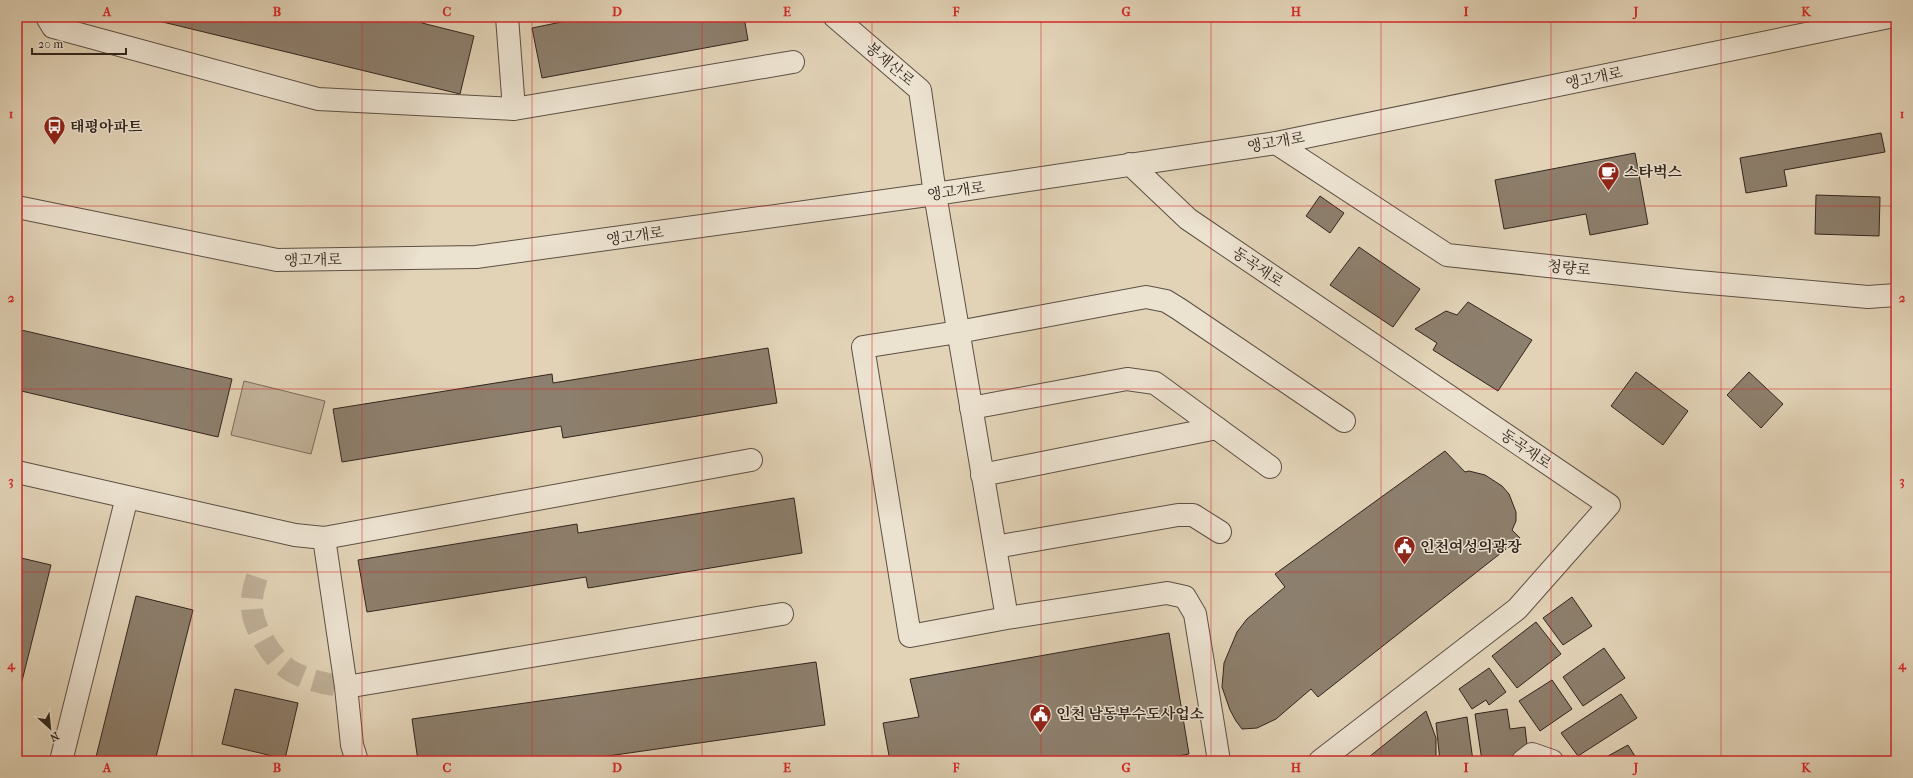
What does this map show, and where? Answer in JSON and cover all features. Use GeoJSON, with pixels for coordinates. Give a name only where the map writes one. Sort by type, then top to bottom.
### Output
{"type":"FeatureCollection","features":[{"type":"Feature","properties":{"kind":"street"},"geometry":{"type":"LineString","coordinates":[[47,17],[53,27],[318,99],[514,109],[793,62]]}},
{"type":"Feature","properties":{"kind":"street"},"geometry":{"type":"LineString","coordinates":[[507,17],[514,109]]}},
{"type":"Feature","properties":{"kind":"street","name":"봉재산로"},"geometry":{"type":"LineString","coordinates":[[835,17],[920,90],[935,194],[1007,618]]}},
{"type":"Feature","properties":{"kind":"street","name":"앵고개로"},"geometry":{"type":"LineString","coordinates":[[17,207],[277,260],[476,258],[935,194],[1276,143],[1889,17]]}},
{"type":"Feature","properties":{"kind":"street","name":"청량로"},"geometry":{"type":"LineString","coordinates":[[1276,143],[1447,255],[1821,293],[1868,297],[1896,295]]}},
{"type":"Feature","properties":{"kind":"street","name":"동곡재로"},"geometry":{"type":"LineString","coordinates":[[1130,164],[1188,219],[1609,505],[1517,609],[1320,761]]}},
{"type":"Feature","properties":{"kind":"street"},"geometry":{"type":"LineString","coordinates":[[1219,761],[1195,614],[1185,597],[1167,593],[1007,618],[910,636],[863,347],[958,332],[1146,297],[1166,301],[1344,421]]}},
{"type":"Feature","properties":{"kind":"street"},"geometry":{"type":"LineString","coordinates":[[971,408],[1127,379],[1155,383],[1270,467]]}},
{"type":"Feature","properties":{"kind":"street"},"geometry":{"type":"LineString","coordinates":[[982,475],[1217,428]]}},
{"type":"Feature","properties":{"kind":"street"},"geometry":{"type":"LineString","coordinates":[[17,472],[295,535],[324,538],[751,460]]}},
{"type":"Feature","properties":{"kind":"street"},"geometry":{"type":"LineString","coordinates":[[61,761],[127,497]]}},
{"type":"Feature","properties":{"kind":"street"},"geometry":{"type":"LineString","coordinates":[[995,547],[1178,515],[1193,515],[1220,532]]}},
{"type":"Feature","properties":{"kind":"street"},"geometry":{"type":"LineString","coordinates":[[324,538],[346,687],[352,746],[357,761]]}},
{"type":"Feature","properties":{"kind":"street"},"geometry":{"type":"LineString","coordinates":[[346,687],[782,614]]}},
{"type":"Feature","properties":{"kind":"street"},"geometry":{"type":"LineString","coordinates":[[1523,761],[1532,754],[1552,761]]}},
{"type":"Feature","properties":{"kind":"shaded area"},"geometry":{"type":"Polygon","coordinates":[[[244,381],[325,401],[311,454],[231,435],[244,381]]]}},
{"type":"Feature","properties":{"kind":"building"},"geometry":{"type":"Polygon","coordinates":[[[142,17],[423,17],[422,23],[474,36],[460,94],[142,17]]]}},
{"type":"Feature","properties":{"kind":"building"},"geometry":{"type":"Polygon","coordinates":[[[586,17],[744,17],[748,40],[542,78],[532,28],[586,17]]]}},
{"type":"Feature","properties":{"kind":"building"},"geometry":{"type":"Polygon","coordinates":[[[1881,133],[1885,152],[1784,170],[1787,186],[1746,193],[1740,158],[1881,133]]]}},
{"type":"Feature","properties":{"kind":"building"},"geometry":{"type":"Polygon","coordinates":[[[1635,153],[1648,224],[1590,235],[1586,214],[1504,229],[1495,180],[1635,153]]]}},
{"type":"Feature","properties":{"kind":"building"},"geometry":{"type":"Polygon","coordinates":[[[1816,195],[1880,197],[1879,236],[1815,234],[1816,195]]]}},
{"type":"Feature","properties":{"kind":"building"},"geometry":{"type":"Polygon","coordinates":[[[1320,196],[1344,213],[1330,233],[1306,216],[1320,196]]]}},
{"type":"Feature","properties":{"kind":"building"},"geometry":{"type":"Polygon","coordinates":[[[1359,247],[1420,289],[1393,327],[1330,285],[1359,247]]]}},
{"type":"Feature","properties":{"kind":"building"},"geometry":{"type":"Polygon","coordinates":[[[1468,302],[1532,340],[1498,391],[1433,350],[1437,343],[1415,329],[1446,311],[1457,315],[1468,302]]]}},
{"type":"Feature","properties":{"kind":"building"},"geometry":{"type":"Polygon","coordinates":[[[17,329],[232,379],[218,437],[17,390],[17,329]]]}},
{"type":"Feature","properties":{"kind":"building"},"geometry":{"type":"Polygon","coordinates":[[[768,348],[777,403],[563,438],[561,426],[342,462],[333,409],[552,374],[553,383],[768,348]]]}},
{"type":"Feature","properties":{"kind":"building"},"geometry":{"type":"Polygon","coordinates":[[[1636,372],[1688,411],[1663,445],[1611,406],[1636,372]]]}},
{"type":"Feature","properties":{"kind":"building"},"geometry":{"type":"Polygon","coordinates":[[[1749,372],[1783,404],[1761,428],[1727,395],[1749,372]]]}},
{"type":"Feature","properties":{"kind":"building"},"geometry":{"type":"Polygon","coordinates":[[[1445,451],[1465,472],[1469,471],[1485,475],[1502,486],[1509,494],[1516,512],[1516,521],[1512,530],[1520,538],[1318,697],[1311,689],[1276,719],[1257,728],[1242,729],[1230,710],[1222,687],[1224,663],[1237,632],[1247,619],[1285,587],[1275,574],[1445,451]]]}},
{"type":"Feature","properties":{"kind":"building"},"geometry":{"type":"Polygon","coordinates":[[[794,498],[802,553],[588,588],[586,577],[367,612],[358,560],[577,524],[578,533],[794,498]]]}},
{"type":"Feature","properties":{"kind":"building"},"geometry":{"type":"Polygon","coordinates":[[[17,557],[51,565],[17,701],[17,557]]]}},
{"type":"Feature","properties":{"kind":"building"},"geometry":{"type":"Polygon","coordinates":[[[136,596],[193,610],[155,761],[95,761],[136,596]]]}},
{"type":"Feature","properties":{"kind":"building"},"geometry":{"type":"Polygon","coordinates":[[[1572,597],[1592,626],[1563,645],[1543,618],[1572,597]]]}},
{"type":"Feature","properties":{"kind":"building"},"geometry":{"type":"Polygon","coordinates":[[[1536,622],[1561,654],[1517,688],[1492,656],[1536,622]]]}},
{"type":"Feature","properties":{"kind":"building"},"geometry":{"type":"Polygon","coordinates":[[[1169,633],[1189,754],[1153,761],[890,761],[883,723],[919,717],[910,679],[1169,633]]]}},
{"type":"Feature","properties":{"kind":"building"},"geometry":{"type":"Polygon","coordinates":[[[1604,648],[1625,678],[1583,706],[1563,677],[1604,648]]]}},
{"type":"Feature","properties":{"kind":"building"},"geometry":{"type":"Polygon","coordinates":[[[816,662],[825,725],[573,761],[418,761],[412,719],[816,662]]]}},
{"type":"Feature","properties":{"kind":"building"},"geometry":{"type":"Polygon","coordinates":[[[1489,668],[1506,692],[1489,705],[1486,700],[1472,709],[1459,689],[1489,668]]]}},
{"type":"Feature","properties":{"kind":"building"},"geometry":{"type":"Polygon","coordinates":[[[1552,680],[1572,709],[1540,731],[1519,701],[1552,680]]]}},
{"type":"Feature","properties":{"kind":"building"},"geometry":{"type":"Polygon","coordinates":[[[235,689],[298,703],[285,759],[222,744],[235,689]]]}},
{"type":"Feature","properties":{"kind":"building"},"geometry":{"type":"Polygon","coordinates":[[[1621,694],[1637,718],[1578,756],[1561,733],[1621,694]]]}},
{"type":"Feature","properties":{"kind":"building"},"geometry":{"type":"Polygon","coordinates":[[[1507,709],[1510,729],[1525,727],[1527,745],[1505,761],[1482,761],[1475,714],[1507,709]]]}},
{"type":"Feature","properties":{"kind":"building"},"geometry":{"type":"Polygon","coordinates":[[[1426,711],[1436,738],[1436,761],[1364,761],[1426,711]]]}},
{"type":"Feature","properties":{"kind":"building"},"geometry":{"type":"Polygon","coordinates":[[[1467,717],[1473,761],[1440,761],[1436,723],[1467,717]]]}},
{"type":"Feature","properties":{"kind":"building"},"geometry":{"type":"Polygon","coordinates":[[[1628,745],[1638,761],[1599,761],[1628,745]]]}},
{"type":"Feature","properties":{"kind":"tunnel"},"geometry":{"type":"LineString","coordinates":[[257,577],[252,595],[253,615],[260,633],[277,659],[291,671],[304,677],[318,682],[346,687]]}},
{"type":"Feature","properties":{"kind":"place","name":"태평아파트"},"geometry":{"type":"Point","coordinates":[55,146]}},
{"type":"Feature","properties":{"kind":"place","name":"스타벅스"},"geometry":{"type":"Point","coordinates":[1609,192]}},
{"type":"Feature","properties":{"kind":"place","name":"인천여성의광장"},"geometry":{"type":"Point","coordinates":[1404,566]}},
{"type":"Feature","properties":{"kind":"place","name":"인천 남동부수도사업소"},"geometry":{"type":"Point","coordinates":[1041,734]}}]}
